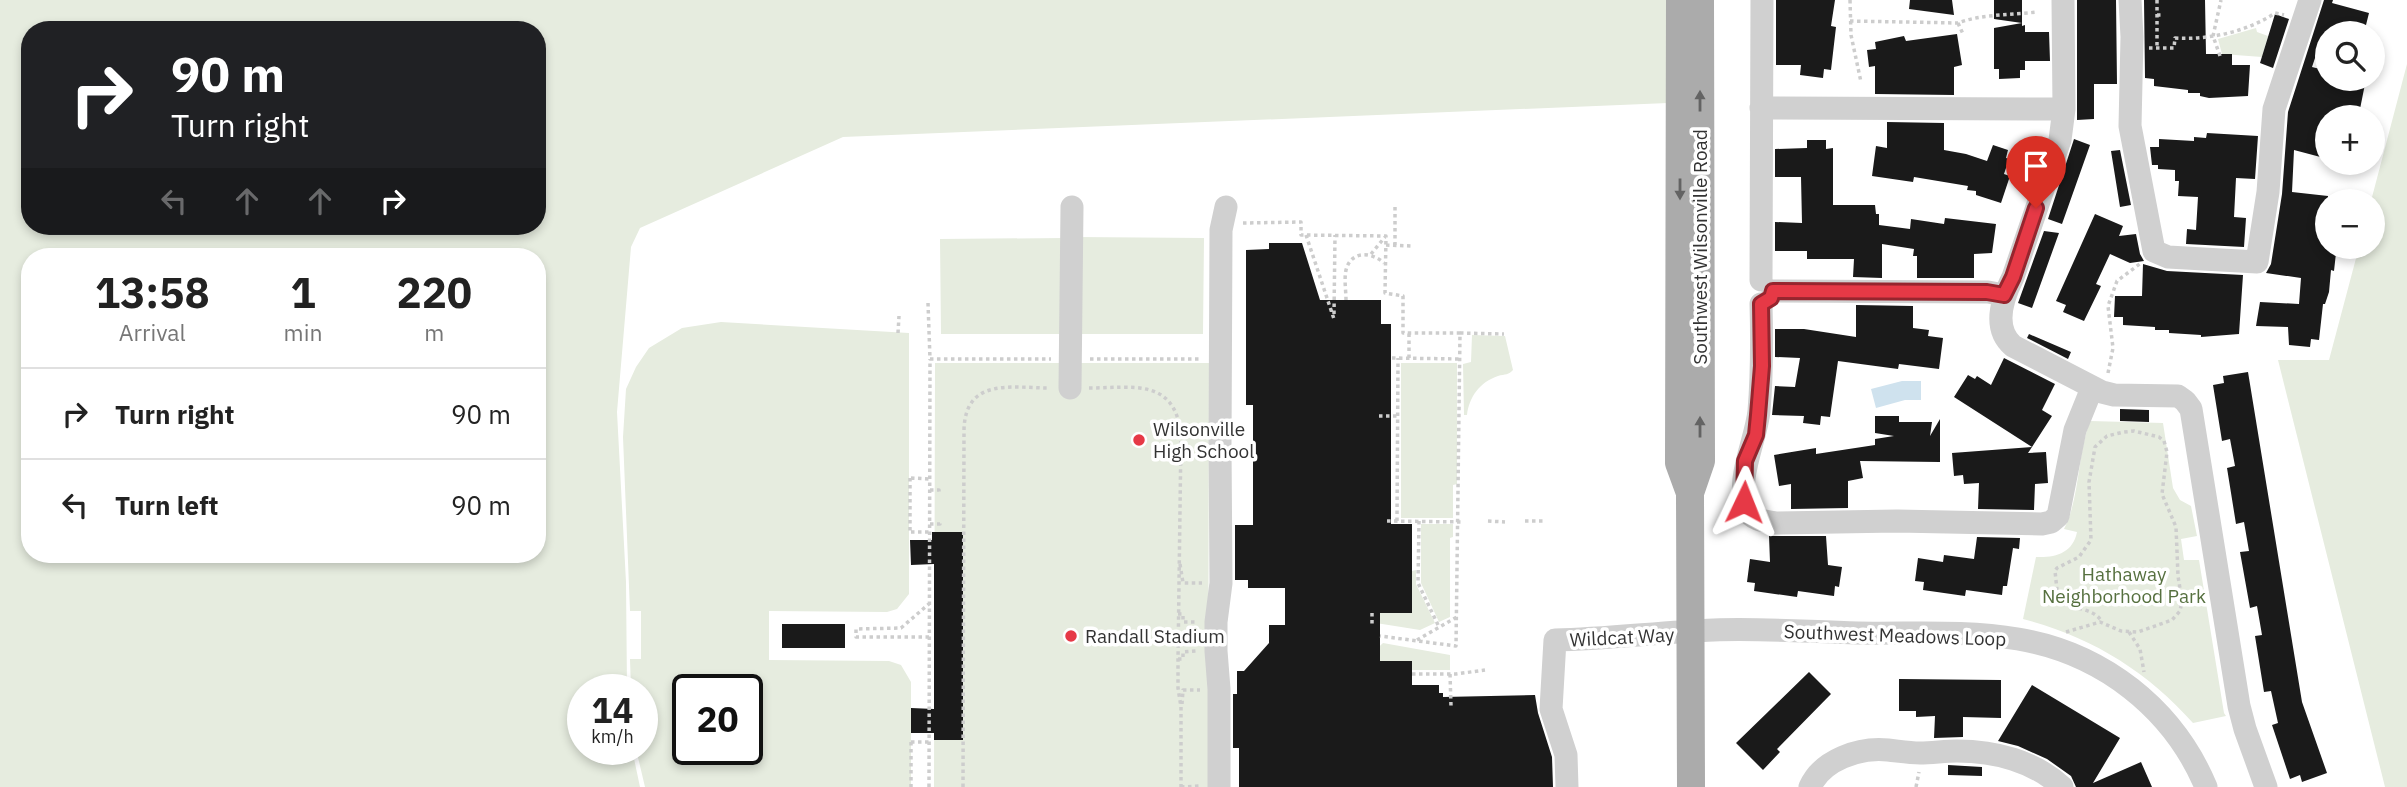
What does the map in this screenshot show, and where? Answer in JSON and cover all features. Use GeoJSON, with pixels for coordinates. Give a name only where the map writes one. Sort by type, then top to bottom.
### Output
{"type":"FeatureCollection","features":[{"type":"Feature","properties":{"kind":"main road","name":"Southwest Wilsonville Road"},"geometry":{"type":"LineString","coordinates":[[1680,0],[1679,463],[1689,493],[1691,787]]}},
{"type":"Feature","properties":{"kind":"main road","name":"Southwest Wilsonville Road"},"geometry":{"type":"LineString","coordinates":[[1689,493],[1701,461],[1700,0]]}},
{"type":"Feature","properties":{"kind":"street"},"geometry":{"type":"LineString","coordinates":[[1762,0],[1761,108],[1765,291],[1756,435],[1745,461],[1744,502],[1750,514],[1759,520],[1776,523],[2051,522],[2058,516],[2063,501],[2069,451],[2075,430],[2097,390]]}},
{"type":"Feature","properties":{"kind":"street"},"geometry":{"type":"LineString","coordinates":[[2063,0],[2064,109],[2060,140],[2013,277],[2004,295],[2001,318],[2008,342],[2097,390],[2114,395],[2178,396],[2190,409],[2239,706],[2266,787]]}},
{"type":"Feature","properties":{"kind":"street"},"geometry":{"type":"LineString","coordinates":[[2130,0],[2130,127],[2154,251],[2168,257],[2257,262],[2268,192],[2274,109],[2306,11]]}},
{"type":"Feature","properties":{"kind":"street"},"geometry":{"type":"LineString","coordinates":[[1761,108],[2064,109]]}},
{"type":"Feature","properties":{"kind":"street"},"geometry":{"type":"LineString","coordinates":[[1070,388],[1072,207]]}},
{"type":"Feature","properties":{"kind":"street"},"geometry":{"type":"LineString","coordinates":[[1219,787],[1216,642],[1221,583],[1222,230],[1232,215]]}},
{"type":"Feature","properties":{"kind":"street"},"geometry":{"type":"LineString","coordinates":[[1765,291],[1987,292],[2004,295]]}},
{"type":"Feature","properties":{"kind":"street","name":"Southwest Meadows Loop"},"geometry":{"type":"LineString","coordinates":[[1690,633],[1714,630],[1974,634],[2017,638],[2056,648],[2091,662],[2136,692],[2172,729],[2194,762],[2206,787]]}},
{"type":"Feature","properties":{"kind":"street","name":"Wildcat Way"},"geometry":{"type":"LineString","coordinates":[[1567,787],[1566,755],[1551,709],[1555,640],[1690,633]]}},
{"type":"Feature","properties":{"kind":"street"},"geometry":{"type":"LineString","coordinates":[[1810,787],[1822,770],[1845,755],[1886,749],[1912,753],[1959,751],[1991,754],[2037,768],[2062,787]]}},
{"type":"Feature","properties":{"kind":"path"},"geometry":{"type":"LineString","coordinates":[[1850,0],[1852,46],[1861,82]]}},
{"type":"Feature","properties":{"kind":"path"},"geometry":{"type":"LineString","coordinates":[[2157,0],[2157,48]]}},
{"type":"Feature","properties":{"kind":"path"},"geometry":{"type":"LineString","coordinates":[[2220,56],[2213,36],[2221,0]]}},
{"type":"Feature","properties":{"kind":"path"},"geometry":{"type":"LineString","coordinates":[[2132,49],[2174,48],[2175,38],[2201,40],[2261,23],[2275,13],[2306,11]]}},
{"type":"Feature","properties":{"kind":"path"},"geometry":{"type":"LineString","coordinates":[[1850,21],[1958,23],[1972,17],[2037,12]]}},
{"type":"Feature","properties":{"kind":"path"},"geometry":{"type":"LineString","coordinates":[[2157,15],[2164,15]]}},
{"type":"Feature","properties":{"kind":"path"},"geometry":{"type":"LineString","coordinates":[[1958,23],[1963,34]]}},
{"type":"Feature","properties":{"kind":"path"},"geometry":{"type":"LineString","coordinates":[[1395,207],[1395,245]]}},
{"type":"Feature","properties":{"kind":"path"},"geometry":{"type":"LineString","coordinates":[[1232,215],[1301,222],[1301,235],[1386,236]]}},
{"type":"Feature","properties":{"kind":"path"},"geometry":{"type":"LineString","coordinates":[[1306,235],[1334,318],[1335,236]]}},
{"type":"Feature","properties":{"kind":"path"},"geometry":{"type":"LineString","coordinates":[[1386,236],[1385,293],[1403,296],[1403,333],[1504,334]]}},
{"type":"Feature","properties":{"kind":"path"},"geometry":{"type":"LineString","coordinates":[[1346,300],[1346,271],[1349,263],[1357,257],[1371,254],[1386,236]]}},
{"type":"Feature","properties":{"kind":"path"},"geometry":{"type":"LineString","coordinates":[[1385,245],[1413,246]]}},
{"type":"Feature","properties":{"kind":"path"},"geometry":{"type":"LineString","coordinates":[[2097,390],[2113,359],[2108,306],[2114,288],[2117,281],[2154,251]]}},
{"type":"Feature","properties":{"kind":"path"},"geometry":{"type":"LineString","coordinates":[[1371,254],[1385,265]]}},
{"type":"Feature","properties":{"kind":"path"},"geometry":{"type":"LineString","coordinates":[[928,303],[929,787]]}},
{"type":"Feature","properties":{"kind":"path"},"geometry":{"type":"LineString","coordinates":[[898,332],[899,316]]}},
{"type":"Feature","properties":{"kind":"path"},"geometry":{"type":"LineString","coordinates":[[1409,333],[1409,358]]}},
{"type":"Feature","properties":{"kind":"path"},"geometry":{"type":"LineString","coordinates":[[1380,636],[1456,646],[1461,522],[1460,333]]}},
{"type":"Feature","properties":{"kind":"path"},"geometry":{"type":"LineString","coordinates":[[1392,358],[1460,359]]}},
{"type":"Feature","properties":{"kind":"path"},"geometry":{"type":"LineString","coordinates":[[1397,521],[1398,358]]}},
{"type":"Feature","properties":{"kind":"path"},"geometry":{"type":"LineString","coordinates":[[930,359],[1042,359]]}},
{"type":"Feature","properties":{"kind":"path"},"geometry":{"type":"LineString","coordinates":[[1100,359],[1221,359]]}},
{"type":"Feature","properties":{"kind":"path"},"geometry":{"type":"LineString","coordinates":[[963,787],[966,409],[977,396],[994,388],[1144,387],[1154,390],[1169,402],[1178,419],[1181,435],[1181,659],[1178,688],[1181,707],[1181,787],[1200,786]]}},
{"type":"Feature","properties":{"kind":"path"},"geometry":{"type":"LineString","coordinates":[[1378,416],[1398,416]]}},
{"type":"Feature","properties":{"kind":"path"},"geometry":{"type":"LineString","coordinates":[[2056,648],[2062,634],[2102,622],[2129,632],[2148,630],[2172,620],[2182,605],[2176,527],[2162,494],[2167,452],[2164,441],[2152,434],[2134,431],[2115,433],[2100,440],[2095,447],[2089,482],[2091,540],[2079,557],[2055,571],[2058,599],[2067,605],[2091,612],[2102,622]]}},
{"type":"Feature","properties":{"kind":"path"},"geometry":{"type":"LineString","coordinates":[[930,479],[910,478],[910,532],[930,532]]}},
{"type":"Feature","properties":{"kind":"path"},"geometry":{"type":"LineString","coordinates":[[930,490],[939,489],[939,492]]}},
{"type":"Feature","properties":{"kind":"path"},"geometry":{"type":"LineString","coordinates":[[930,524],[940,524],[940,521]]}},
{"type":"Feature","properties":{"kind":"path"},"geometry":{"type":"LineString","coordinates":[[1387,521],[1461,522]]}},
{"type":"Feature","properties":{"kind":"path"},"geometry":{"type":"LineString","coordinates":[[1419,521],[1418,583],[1439,627]]}},
{"type":"Feature","properties":{"kind":"path"},"geometry":{"type":"LineString","coordinates":[[1525,521],[1544,521]]}},
{"type":"Feature","properties":{"kind":"path"},"geometry":{"type":"LineString","coordinates":[[1488,522],[1505,522]]}},
{"type":"Feature","properties":{"kind":"path"},"geometry":{"type":"LineString","coordinates":[[1180,564],[1183,583],[1221,583]]}},
{"type":"Feature","properties":{"kind":"path"},"geometry":{"type":"LineString","coordinates":[[1412,568],[1418,568]]}},
{"type":"Feature","properties":{"kind":"path"},"geometry":{"type":"LineString","coordinates":[[929,637],[856,637],[856,629],[901,628],[930,603]]}},
{"type":"Feature","properties":{"kind":"path"},"geometry":{"type":"LineString","coordinates":[[1372,613],[1372,626]]}},
{"type":"Feature","properties":{"kind":"path"},"geometry":{"type":"LineString","coordinates":[[1417,640],[1457,617]]}},
{"type":"Feature","properties":{"kind":"path"},"geometry":{"type":"LineString","coordinates":[[2129,632],[2140,649]]}},
{"type":"Feature","properties":{"kind":"path"},"geometry":{"type":"LineString","coordinates":[[1412,674],[1485,670]]}},
{"type":"Feature","properties":{"kind":"path"},"geometry":{"type":"LineString","coordinates":[[1450,674],[1451,706]]}},
{"type":"Feature","properties":{"kind":"path"},"geometry":{"type":"LineString","coordinates":[[1181,707],[1183,698]]}},
{"type":"Feature","properties":{"kind":"path"},"geometry":{"type":"LineString","coordinates":[[911,787],[911,742],[929,742]]}},
{"type":"Feature","properties":{"kind":"green space"},"geometry":{"type":"Polygon","coordinates":[[[0,0],[1668,0],[1668,103],[843,137],[640,228],[631,247],[617,412],[626,582],[627,674],[567,674],[567,765],[635,765],[640,787],[0,787],[0,0]]]}},
{"type":"Feature","properties":{"kind":"green space"},"geometry":{"type":"Polygon","coordinates":[[[2256,28],[2257,32],[2268,36],[2262,57],[2222,54],[2218,39],[2256,28]]]}},
{"type":"Feature","properties":{"kind":"green space"},"geometry":{"type":"Polygon","coordinates":[[[2407,64],[2407,787],[2385,787],[2278,360],[2329,360],[2356,259],[2385,259],[2385,189],[2374,189],[2378,175],[2385,175],[2385,148],[2407,64]]]}},
{"type":"Feature","properties":{"kind":"green space"},"geometry":{"type":"Polygon","coordinates":[[[1077,237],[1204,238],[1203,334],[1078,334],[1077,237]]]}},
{"type":"Feature","properties":{"kind":"green space"},"geometry":{"type":"Polygon","coordinates":[[[1064,238],[1064,334],[941,334],[940,239],[1064,238]]]}},
{"type":"Feature","properties":{"kind":"green space"},"geometry":{"type":"Polygon","coordinates":[[[721,322],[909,333],[909,594],[897,609],[887,612],[769,611],[769,660],[889,661],[901,665],[911,682],[911,787],[645,787],[640,765],[658,765],[658,674],[630,674],[630,659],[641,659],[641,611],[630,611],[623,437],[626,389],[649,348],[682,328],[721,322]]]}},
{"type":"Feature","properties":{"kind":"green space"},"geometry":{"type":"Polygon","coordinates":[[[1472,335],[1505,336],[1513,370],[1481,386],[1473,396],[1467,415],[1464,415],[1463,364],[1471,362],[1472,335]]]}},
{"type":"Feature","properties":{"kind":"green space","name":"Randall Stadium"},"geometry":{"type":"Polygon","coordinates":[[[935,363],[1209,363],[1208,787],[934,787],[935,363]]]}},
{"type":"Feature","properties":{"kind":"green space"},"geometry":{"type":"Polygon","coordinates":[[[1401,363],[1457,363],[1457,484],[1453,485],[1453,518],[1401,518],[1401,363]]]}},
{"type":"Feature","properties":{"kind":"green space","name":"Hathaway Neighborhood Park"},"geometry":{"type":"Polygon","coordinates":[[[2090,421],[2163,423],[2173,488],[2180,500],[2191,506],[2197,536],[2181,539],[2184,560],[2199,560],[2226,716],[2193,723],[2156,687],[2116,658],[2071,635],[2023,619],[2036,557],[2062,553],[2075,539],[2077,532],[2064,529],[2073,504],[2090,421]]]}},
{"type":"Feature","properties":{"kind":"green space"},"geometry":{"type":"Polygon","coordinates":[[[1421,524],[1453,524],[1453,537],[1450,538],[1450,617],[1439,622],[1421,583],[1421,524]]]}},
{"type":"Feature","properties":{"kind":"green space"},"geometry":{"type":"Polygon","coordinates":[[[1416,570],[1416,584],[1435,623],[1420,630],[1376,623],[1375,613],[1412,571],[1416,570]]]}},
{"type":"Feature","properties":{"kind":"green space"},"geometry":{"type":"Polygon","coordinates":[[[1383,643],[1450,655],[1450,670],[1412,670],[1411,661],[1364,661],[1383,643]]]}},
{"type":"Feature","properties":{"kind":"water"},"geometry":{"type":"Polygon","coordinates":[[[1902,381],[1921,381],[1921,400],[1905,400],[1876,408],[1871,389],[1902,381]]]}},
{"type":"Feature","properties":{"kind":"building"},"geometry":{"type":"Polygon","coordinates":[[[1776,0],[1835,0],[1831,26],[1836,27],[1831,70],[1824,69],[1823,78],[1800,75],[1801,65],[1776,65],[1776,0]]]}},
{"type":"Feature","properties":{"kind":"building"},"geometry":{"type":"Polygon","coordinates":[[[1910,0],[1952,0],[1954,15],[1909,9],[1910,0]]]}},
{"type":"Feature","properties":{"kind":"building"},"geometry":{"type":"Polygon","coordinates":[[[1994,0],[2022,0],[2022,23],[1994,19],[1994,0]]]}},
{"type":"Feature","properties":{"kind":"building"},"geometry":{"type":"Polygon","coordinates":[[[2077,0],[2116,0],[2117,84],[2094,84],[2094,119],[2077,120],[2077,0]]]}},
{"type":"Feature","properties":{"kind":"building"},"geometry":{"type":"Polygon","coordinates":[[[2144,0],[2205,0],[2206,54],[2232,54],[2232,65],[2250,65],[2248,96],[2209,98],[2200,96],[2200,93],[2188,93],[2188,90],[2154,86],[2154,79],[2145,78],[2144,0]]]}},
{"type":"Feature","properties":{"kind":"building"},"geometry":{"type":"Polygon","coordinates":[[[2324,0],[2333,0],[2332,3],[2369,13],[2367,21],[2317,21],[2324,0]]]}},
{"type":"Feature","properties":{"kind":"building"},"geometry":{"type":"Polygon","coordinates":[[[2275,14],[2289,19],[2273,68],[2260,63],[2275,14]]]}},
{"type":"Feature","properties":{"kind":"building"},"geometry":{"type":"Polygon","coordinates":[[[2022,23],[2022,26],[2025,25],[2025,32],[2049,32],[2050,61],[2025,61],[2025,70],[2020,70],[2020,78],[1999,79],[1999,69],[1994,69],[1994,28],[2022,23]]]}},
{"type":"Feature","properties":{"kind":"building"},"geometry":{"type":"Polygon","coordinates":[[[2315,28],[2315,58],[2312,67],[2315,68],[2315,91],[2364,91],[2361,105],[2315,105],[2315,156],[2294,150],[2292,192],[2315,195],[2315,259],[2335,259],[2334,271],[2331,270],[2329,292],[2323,304],[2319,340],[2311,339],[2310,347],[2289,345],[2288,327],[2256,326],[2260,302],[2299,304],[2301,278],[2266,273],[2271,264],[2282,194],[2288,112],[2315,28]]]}},
{"type":"Feature","properties":{"kind":"building"},"geometry":{"type":"Polygon","coordinates":[[[1957,34],[1962,65],[1954,67],[1954,95],[1875,94],[1875,66],[1869,67],[1867,50],[1876,49],[1875,42],[1904,36],[1906,41],[1957,34]]]}},
{"type":"Feature","properties":{"kind":"building"},"geometry":{"type":"Polygon","coordinates":[[[1887,122],[1944,123],[1944,150],[1987,161],[1993,145],[2008,150],[2006,158],[2009,159],[2004,174],[2010,176],[2001,203],[1976,195],[1976,191],[1967,190],[1968,186],[1914,177],[1913,182],[1872,176],[1876,146],[1887,148],[1887,122]]]}},
{"type":"Feature","properties":{"kind":"building"},"geometry":{"type":"Polygon","coordinates":[[[2207,133],[2258,136],[2255,179],[2236,178],[2234,217],[2246,218],[2244,247],[2186,244],[2187,229],[2196,230],[2198,197],[2178,196],[2179,181],[2175,181],[2175,170],[2158,169],[2158,165],[2152,165],[2150,147],[2159,147],[2159,139],[2194,141],[2194,137],[2206,138],[2207,133]]]}},
{"type":"Feature","properties":{"kind":"building"},"geometry":{"type":"Polygon","coordinates":[[[2074,139],[2090,145],[2062,224],[2048,219],[2074,139]]]}},
{"type":"Feature","properties":{"kind":"building"},"geometry":{"type":"Polygon","coordinates":[[[1807,140],[1826,140],[1826,149],[1833,148],[1833,205],[1875,205],[1876,214],[1879,214],[1879,225],[1910,229],[1911,219],[1944,224],[1945,218],[1996,224],[1992,253],[1974,254],[1974,278],[1917,278],[1917,256],[1913,256],[1914,249],[1882,244],[1882,278],[1853,277],[1854,259],[1807,259],[1807,251],[1775,251],[1775,222],[1802,223],[1801,177],[1775,177],[1775,149],[1807,148],[1807,140]]]}},
{"type":"Feature","properties":{"kind":"building"},"geometry":{"type":"Polygon","coordinates":[[[2120,150],[2131,205],[2120,207],[2111,151],[2120,150]]]}},
{"type":"Feature","properties":{"kind":"building"},"geometry":{"type":"Polygon","coordinates":[[[2095,214],[2123,226],[2119,236],[2136,234],[2144,261],[2130,263],[2110,254],[2096,284],[2101,286],[2084,321],[2063,312],[2066,305],[2056,301],[2095,214]]]}},
{"type":"Feature","properties":{"kind":"building"},"geometry":{"type":"Polygon","coordinates":[[[2044,231],[2059,233],[2032,308],[2018,303],[2044,231]]]}},
{"type":"Feature","properties":{"kind":"building","name":"Wilsonville High School"},"geometry":{"type":"Polygon","coordinates":[[[1269,243],[1302,243],[1320,300],[1381,300],[1381,324],[1391,324],[1391,524],[1412,524],[1412,613],[1380,613],[1380,661],[1412,661],[1412,685],[1439,685],[1439,693],[1443,693],[1443,697],[1535,695],[1552,757],[1553,787],[1239,787],[1239,748],[1233,748],[1233,694],[1237,694],[1237,671],[1244,671],[1269,643],[1269,625],[1285,625],[1285,588],[1248,588],[1248,580],[1235,580],[1235,525],[1253,525],[1253,405],[1246,405],[1246,250],[1269,249],[1269,243]]]}},
{"type":"Feature","properties":{"kind":"building"},"geometry":{"type":"Polygon","coordinates":[[[2143,264],[2167,271],[2243,275],[2239,334],[2201,337],[2169,333],[2169,330],[2155,330],[2155,327],[2123,325],[2123,317],[2114,317],[2115,296],[2142,296],[2143,264]]]}},
{"type":"Feature","properties":{"kind":"building"},"geometry":{"type":"Polygon","coordinates":[[[1856,305],[1913,306],[1913,328],[1929,330],[1928,336],[1943,338],[1939,369],[1899,364],[1898,369],[1838,361],[1830,417],[1821,416],[1820,425],[1803,423],[1804,416],[1772,415],[1775,386],[1795,387],[1800,358],[1775,357],[1775,329],[1804,329],[1856,337],[1856,305]]]}},
{"type":"Feature","properties":{"kind":"building"},"geometry":{"type":"Polygon","coordinates":[[[2029,334],[2071,352],[2068,359],[2027,338],[2029,334]]]}},
{"type":"Feature","properties":{"kind":"building"},"geometry":{"type":"Polygon","coordinates":[[[2004,358],[2055,384],[2042,410],[2052,416],[2032,447],[1954,397],[1968,375],[1975,379],[1977,376],[1991,385],[2004,358]]]}},
{"type":"Feature","properties":{"kind":"building"},"geometry":{"type":"Polygon","coordinates":[[[2248,372],[2302,702],[2327,773],[2302,782],[2300,775],[2290,779],[2272,725],[2278,723],[2271,691],[2264,692],[2255,636],[2262,635],[2257,606],[2250,608],[2240,552],[2249,551],[2244,522],[2236,524],[2227,468],[2235,466],[2230,439],[2222,441],[2213,385],[2224,383],[2223,376],[2248,372]]]}},
{"type":"Feature","properties":{"kind":"building"},"geometry":{"type":"Polygon","coordinates":[[[2120,409],[2149,410],[2149,422],[2120,421],[2120,409]]]}},
{"type":"Feature","properties":{"kind":"building"},"geometry":{"type":"Polygon","coordinates":[[[1875,416],[1899,416],[1899,422],[1932,422],[1930,436],[1940,419],[1940,462],[1860,461],[1863,478],[1848,481],[1848,508],[1791,509],[1791,484],[1779,486],[1774,455],[1816,448],[1816,454],[1875,445],[1875,439],[1894,436],[1875,433],[1875,416]]]}},
{"type":"Feature","properties":{"kind":"building"},"geometry":{"type":"Polygon","coordinates":[[[2032,447],[2028,453],[2046,452],[2048,483],[2035,484],[2034,510],[1978,509],[1979,483],[1964,484],[1963,475],[1954,476],[1952,453],[2032,447]]]}},
{"type":"Feature","properties":{"kind":"building"},"geometry":{"type":"Polygon","coordinates":[[[932,532],[963,532],[963,740],[934,740],[934,733],[911,733],[911,708],[934,709],[934,564],[911,565],[910,540],[932,540],[932,532]]]}},
{"type":"Feature","properties":{"kind":"building"},"geometry":{"type":"Polygon","coordinates":[[[1769,536],[1826,536],[1828,565],[1842,567],[1839,587],[1835,586],[1834,596],[1798,591],[1797,597],[1754,591],[1755,583],[1747,582],[1750,559],[1770,562],[1769,536]]]}},
{"type":"Feature","properties":{"kind":"building"},"geometry":{"type":"Polygon","coordinates":[[[1977,537],[2020,538],[2019,549],[2013,548],[2007,586],[2003,586],[2002,595],[1966,590],[1965,596],[1923,590],[1924,582],[1915,581],[1918,558],[1943,562],[1944,555],[1974,559],[1977,537]]]}},
{"type":"Feature","properties":{"kind":"building"},"geometry":{"type":"Polygon","coordinates":[[[782,624],[845,624],[845,648],[782,648],[782,624]]]}},
{"type":"Feature","properties":{"kind":"building"},"geometry":{"type":"Polygon","coordinates":[[[1809,672],[1831,694],[1777,749],[1780,752],[1763,770],[1736,743],[1809,672]]]}},
{"type":"Feature","properties":{"kind":"building"},"geometry":{"type":"Polygon","coordinates":[[[1899,679],[2001,680],[2001,718],[1963,717],[1963,737],[1934,738],[1935,716],[1916,717],[1916,711],[1899,711],[1899,679]]]}},
{"type":"Feature","properties":{"kind":"building"},"geometry":{"type":"Polygon","coordinates":[[[2032,685],[2120,738],[2093,783],[2141,762],[2152,787],[2076,787],[2071,776],[2047,759],[2018,746],[1998,741],[2032,685]]]}},
{"type":"Feature","properties":{"kind":"building"},"geometry":{"type":"Polygon","coordinates":[[[1948,765],[1982,767],[1982,776],[1948,775],[1948,765]]]}},
{"type":"Feature","properties":{"kind":"place","name":"Wilsonville High School"},"geometry":{"type":"Point","coordinates":[1139,440]}},
{"type":"Feature","properties":{"kind":"place","name":"Randall Stadium"},"geometry":{"type":"Point","coordinates":[1071,636]}},
{"type":"Feature","properties":{"kind":"route"},"geometry":{"type":"LineString","coordinates":[[1744,502],[1745,461],[1756,435],[1758,415],[1762,366],[1761,304],[1768,302],[1773,291],[1987,292],[2004,295],[2013,277],[2036,208]]}}]}
